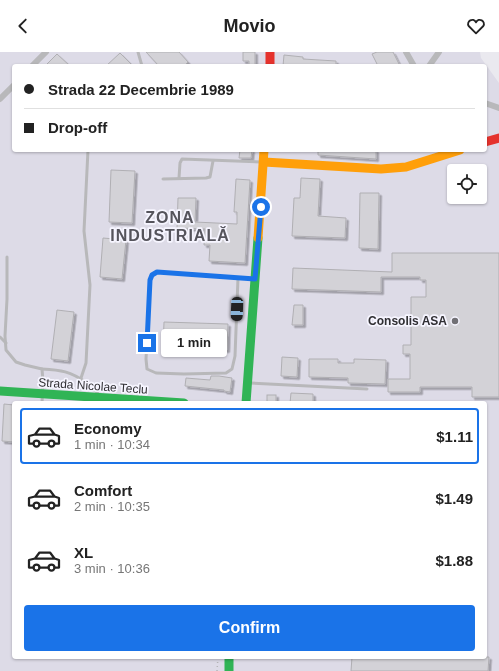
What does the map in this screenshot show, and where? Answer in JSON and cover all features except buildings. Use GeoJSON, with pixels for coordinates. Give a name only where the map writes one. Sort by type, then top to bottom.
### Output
{"type":"FeatureCollection","features":[{"type":"Feature","properties":{"kind":"street"},"geometry":{"type":"LineString","coordinates":[[34,64],[46,52]]}},
{"type":"Feature","properties":{"kind":"street"},"geometry":{"type":"LineString","coordinates":[[270,52],[270,64]]}},
{"type":"Feature","properties":{"kind":"street"},"geometry":{"type":"LineString","coordinates":[[406,52],[413,64]]}},
{"type":"Feature","properties":{"kind":"street"},"geometry":{"type":"LineString","coordinates":[[430,64],[439,52]]}},
{"type":"Feature","properties":{"kind":"street"},"geometry":{"type":"LineString","coordinates":[[0,99],[12,87]]}},
{"type":"Feature","properties":{"kind":"street"},"geometry":{"type":"LineString","coordinates":[[487,104],[499,108]]}},
{"type":"Feature","properties":{"kind":"street"},"geometry":{"type":"LineString","coordinates":[[487,141],[499,138]]}},
{"type":"Feature","properties":{"kind":"street"},"geometry":{"type":"LineString","coordinates":[[246,401],[264,152]]}},
{"type":"Feature","properties":{"kind":"street"},"geometry":{"type":"LineString","coordinates":[[264,162],[381,169],[406,167],[454,152]]}},
{"type":"Feature","properties":{"kind":"street","name":"Strada Nicolae Teclu"},"geometry":{"type":"LineString","coordinates":[[0,392],[43,399],[142,401]]}},
{"type":"Feature","properties":{"kind":"street"},"geometry":{"type":"LineString","coordinates":[[228,671],[230,659]]}},
{"type":"Feature","properties":{"kind":"lane"},"geometry":{"type":"LineString","coordinates":[[138,52],[141,64]]}},
{"type":"Feature","properties":{"kind":"lane"},"geometry":{"type":"LineString","coordinates":[[81,378],[86,363],[90,285],[84,231],[88,152]]}},
{"type":"Feature","properties":{"kind":"lane"},"geometry":{"type":"LineString","coordinates":[[179,178],[180,163],[182,159],[188,158],[264,162]]}},
{"type":"Feature","properties":{"kind":"lane"},"geometry":{"type":"LineString","coordinates":[[163,178],[210,177],[213,160]]}},
{"type":"Feature","properties":{"kind":"lane"},"geometry":{"type":"LineString","coordinates":[[7,257],[6,350],[16,362],[42,369],[58,370],[75,374],[97,391],[99,399]]}},
{"type":"Feature","properties":{"kind":"lane"},"geometry":{"type":"LineString","coordinates":[[238,278],[235,356],[232,369],[226,373],[184,374],[156,373],[147,369],[146,359],[150,280],[152,275],[157,272],[255,279]]}},
{"type":"Feature","properties":{"kind":"lane"},"geometry":{"type":"LineString","coordinates":[[0,337],[6,343]]}},
{"type":"Feature","properties":{"kind":"lane"},"geometry":{"type":"LineString","coordinates":[[42,369],[43,399]]}},
{"type":"Feature","properties":{"kind":"lane"},"geometry":{"type":"LineString","coordinates":[[248,383],[367,389]]}},
{"type":"Feature","properties":{"kind":"path"},"geometry":{"type":"LineString","coordinates":[[218,659],[218,671]]}},
{"type":"Feature","properties":{"kind":"shaded area"},"geometry":{"type":"Polygon","coordinates":[[[0,52],[480,52],[481,58],[485,64],[12,64],[12,152],[487,152],[487,66],[499,83],[499,671],[0,671],[0,52]]]}},
{"type":"Feature","properties":{"kind":"traffic: fast"},"geometry":{"type":"LineString","coordinates":[[246,401],[258,238]]}},
{"type":"Feature","properties":{"kind":"traffic: fast"},"geometry":{"type":"LineString","coordinates":[[0,391],[153,401]]}},
{"type":"Feature","properties":{"kind":"traffic: fast"},"geometry":{"type":"LineString","coordinates":[[229,659],[229,671]]}},
{"type":"Feature","properties":{"kind":"traffic: slow"},"geometry":{"type":"LineString","coordinates":[[258,238],[264,152]]}},
{"type":"Feature","properties":{"kind":"traffic: slow"},"geometry":{"type":"LineString","coordinates":[[264,162],[381,169],[406,167],[454,152]]}},
{"type":"Feature","properties":{"kind":"traffic: jam"},"geometry":{"type":"LineString","coordinates":[[270,52],[270,64]]}},
{"type":"Feature","properties":{"kind":"traffic: jam"},"geometry":{"type":"LineString","coordinates":[[487,141],[499,138]]}},
{"type":"Feature","properties":{"kind":"place","name":"Consolis ASA"},"geometry":{"type":"Point","coordinates":[455,321]}},
{"type":"Feature","properties":{"kind":"district","name":"ZONA INDUSTRIALĂ"},"geometry":{"type":"Point","coordinates":[170,226]}},
{"type":"Feature","properties":{"kind":"route"},"geometry":{"type":"LineString","coordinates":[[147,343],[150,280],[152,275],[157,272],[255,279],[261,207]]}}]}
